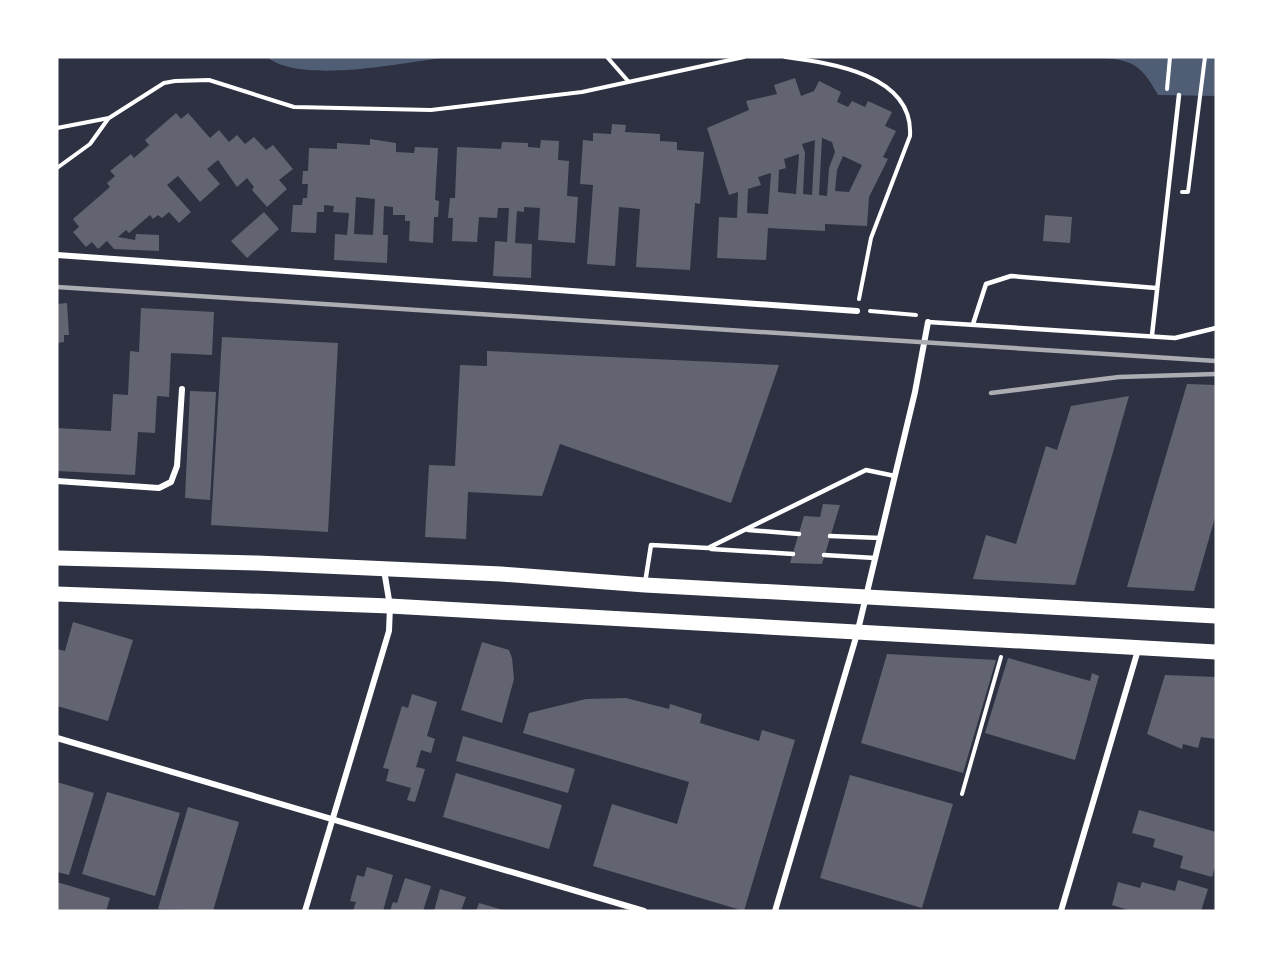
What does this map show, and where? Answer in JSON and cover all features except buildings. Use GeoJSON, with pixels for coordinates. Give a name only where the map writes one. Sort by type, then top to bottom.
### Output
{"type":"FeatureCollection","features":[{"type":"Feature","properties":{"kind":"main road"},"geometry":{"type":"LineString","coordinates":[[57,558],[384,569],[1216,616]]}},
{"type":"Feature","properties":{"kind":"main road"},"geometry":{"type":"LineString","coordinates":[[57,594],[390,606],[856,634],[1216,652]]}},
{"type":"Feature","properties":{"kind":"street"},"geometry":{"type":"LineString","coordinates":[[57,255],[857,311]]}},
{"type":"Feature","properties":{"kind":"street"},"geometry":{"type":"LineString","coordinates":[[775,911],[866,597],[928,322]]}},
{"type":"Feature","properties":{"kind":"street"},"geometry":{"type":"LineString","coordinates":[[57,481],[159,488],[171,482],[177,466],[182,389]]}},
{"type":"Feature","properties":{"kind":"street"},"geometry":{"type":"LineString","coordinates":[[305,911],[389,631],[390,606],[384,569]]}},
{"type":"Feature","properties":{"kind":"street"},"geometry":{"type":"LineString","coordinates":[[1061,911],[1138,648]]}},
{"type":"Feature","properties":{"kind":"street"},"geometry":{"type":"LineString","coordinates":[[57,738],[644,911]]}},
{"type":"Feature","properties":{"kind":"lane"},"geometry":{"type":"LineString","coordinates":[[1152,336],[1155,288],[1179,95]]}},
{"type":"Feature","properties":{"kind":"lane"},"geometry":{"type":"LineString","coordinates":[[973,324],[986,284],[1011,276],[1155,288]]}},
{"type":"Feature","properties":{"kind":"lane"},"geometry":{"type":"LineString","coordinates":[[928,322],[1175,338],[1216,328]]}},
{"type":"Feature","properties":{"kind":"lane"},"geometry":{"type":"LineString","coordinates":[[708,548],[866,470],[895,476]]}},
{"type":"Feature","properties":{"kind":"lane"},"geometry":{"type":"LineString","coordinates":[[746,530],[799,534]]}},
{"type":"Feature","properties":{"kind":"lane"},"geometry":{"type":"LineString","coordinates":[[830,536],[880,538]]}},
{"type":"Feature","properties":{"kind":"lane"},"geometry":{"type":"LineString","coordinates":[[645,585],[651,545],[793,554]]}},
{"type":"Feature","properties":{"kind":"lane"},"geometry":{"type":"LineString","coordinates":[[824,555],[875,558]]}},
{"type":"Feature","properties":{"kind":"path"},"geometry":{"type":"LineString","coordinates":[[607,57],[628,82]]}},
{"type":"Feature","properties":{"kind":"path"},"geometry":{"type":"LineString","coordinates":[[57,168],[90,144],[109,118],[164,83],[175,81],[209,80],[294,107],[430,110],[582,92],[744,57]]}},
{"type":"Feature","properties":{"kind":"path"},"geometry":{"type":"LineString","coordinates":[[785,57],[833,64],[861,72],[888,89],[907,111],[911,121],[909,136],[865,261],[857,311],[914,314],[928,322]]}},
{"type":"Feature","properties":{"kind":"path"},"geometry":{"type":"LineString","coordinates":[[57,128],[109,118]]}},
{"type":"Feature","properties":{"kind":"path"},"geometry":{"type":"LineString","coordinates":[[962,794],[1006,641]]}},
{"type":"Feature","properties":{"kind":"water"},"geometry":{"type":"Polygon","coordinates":[[[267,57],[449,57],[381,67],[328,71],[304,70],[283,65],[267,57]]]}},
{"type":"Feature","properties":{"kind":"water"},"geometry":{"type":"Polygon","coordinates":[[[1094,57],[1216,57],[1216,96],[1158,95],[1140,69],[1126,62],[1094,57]]]}},
{"type":"Feature","properties":{"kind":"railway"},"geometry":{"type":"LineString","coordinates":[[57,287],[1216,361]]}},
{"type":"Feature","properties":{"kind":"railway"},"geometry":{"type":"LineString","coordinates":[[991,393],[1119,377],[1216,374]]}}]}
